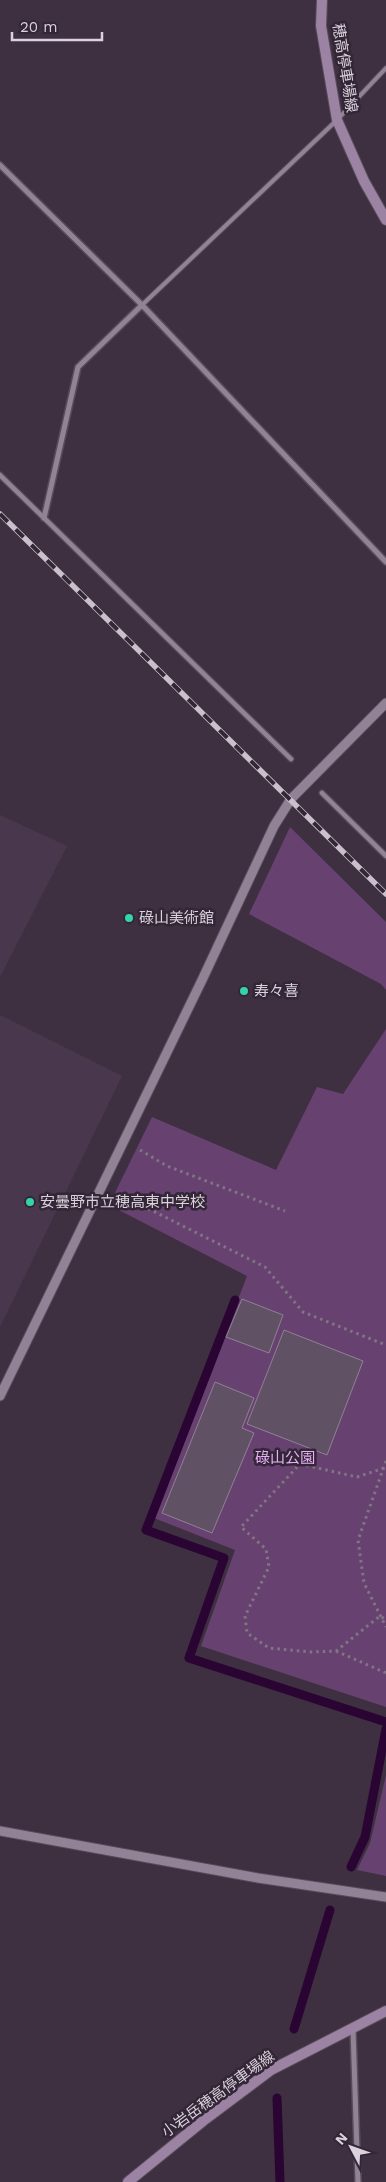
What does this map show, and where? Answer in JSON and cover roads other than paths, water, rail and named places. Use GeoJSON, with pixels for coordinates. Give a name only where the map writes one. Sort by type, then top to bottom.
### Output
{"type":"FeatureCollection","features":[{"type":"Feature","properties":{"kind":"main road","name":"穂高停車場線"},"geometry":{"type":"LineString","coordinates":[[322,0],[321,26],[337,120],[364,181],[386,220]]}},
{"type":"Feature","properties":{"kind":"main road","name":"小岩岳穂高停車場線"},"geometry":{"type":"LineString","coordinates":[[128,2182],[203,2121],[271,2070],[386,2011]]}},
{"type":"Feature","properties":{"kind":"street"},"geometry":{"type":"LineString","coordinates":[[0,166],[142,305],[386,562]]}},
{"type":"Feature","properties":{"kind":"street"},"geometry":{"type":"LineString","coordinates":[[44,518],[78,367],[142,305]]}},
{"type":"Feature","properties":{"kind":"street"},"geometry":{"type":"LineString","coordinates":[[0,475],[291,759]]}},
{"type":"Feature","properties":{"kind":"street"},"geometry":{"type":"LineString","coordinates":[[0,1396],[274,826],[291,799],[386,703]]}},
{"type":"Feature","properties":{"kind":"street"},"geometry":{"type":"LineString","coordinates":[[322,793],[386,856]]}},
{"type":"Feature","properties":{"kind":"street"},"geometry":{"type":"LineString","coordinates":[[0,1831],[248,1876],[386,1897]]}},
{"type":"Feature","properties":{"kind":"street"},"geometry":{"type":"LineString","coordinates":[[353,2028],[358,2182]]}},
{"type":"Feature","properties":{"kind":"lane"},"geometry":{"type":"LineString","coordinates":[[142,305],[337,120],[386,68]]}},
{"type":"Feature","properties":{"kind":"waterway"},"geometry":{"type":"LineString","coordinates":[[235,1300],[146,1530],[224,1558],[189,1658],[386,1722]]}},
{"type":"Feature","properties":{"kind":"waterway"},"geometry":{"type":"LineString","coordinates":[[351,1867],[365,1837],[386,1729]]}},
{"type":"Feature","properties":{"kind":"waterway"},"geometry":{"type":"LineString","coordinates":[[294,2029],[330,1910]]}},
{"type":"Feature","properties":{"kind":"waterway"},"geometry":{"type":"LineString","coordinates":[[277,2098],[280,2182]]}},
{"type":"Feature","properties":{"kind":"railway"},"geometry":{"type":"LineString","coordinates":[[0,514],[386,894]]}},
{"type":"Feature","properties":{"kind":"place","name":"碌山美術館"},"geometry":{"type":"Point","coordinates":[129,918]}},
{"type":"Feature","properties":{"kind":"place","name":"寿々喜"},"geometry":{"type":"Point","coordinates":[244,991]}},
{"type":"Feature","properties":{"kind":"place","name":"安曇野市立穂高東中学校"},"geometry":{"type":"Point","coordinates":[30,1202]}},
{"type":"Feature","properties":{"kind":"park label","name":"碌山公園"},"geometry":{"type":"Point","coordinates":[285,1458]}}]}
